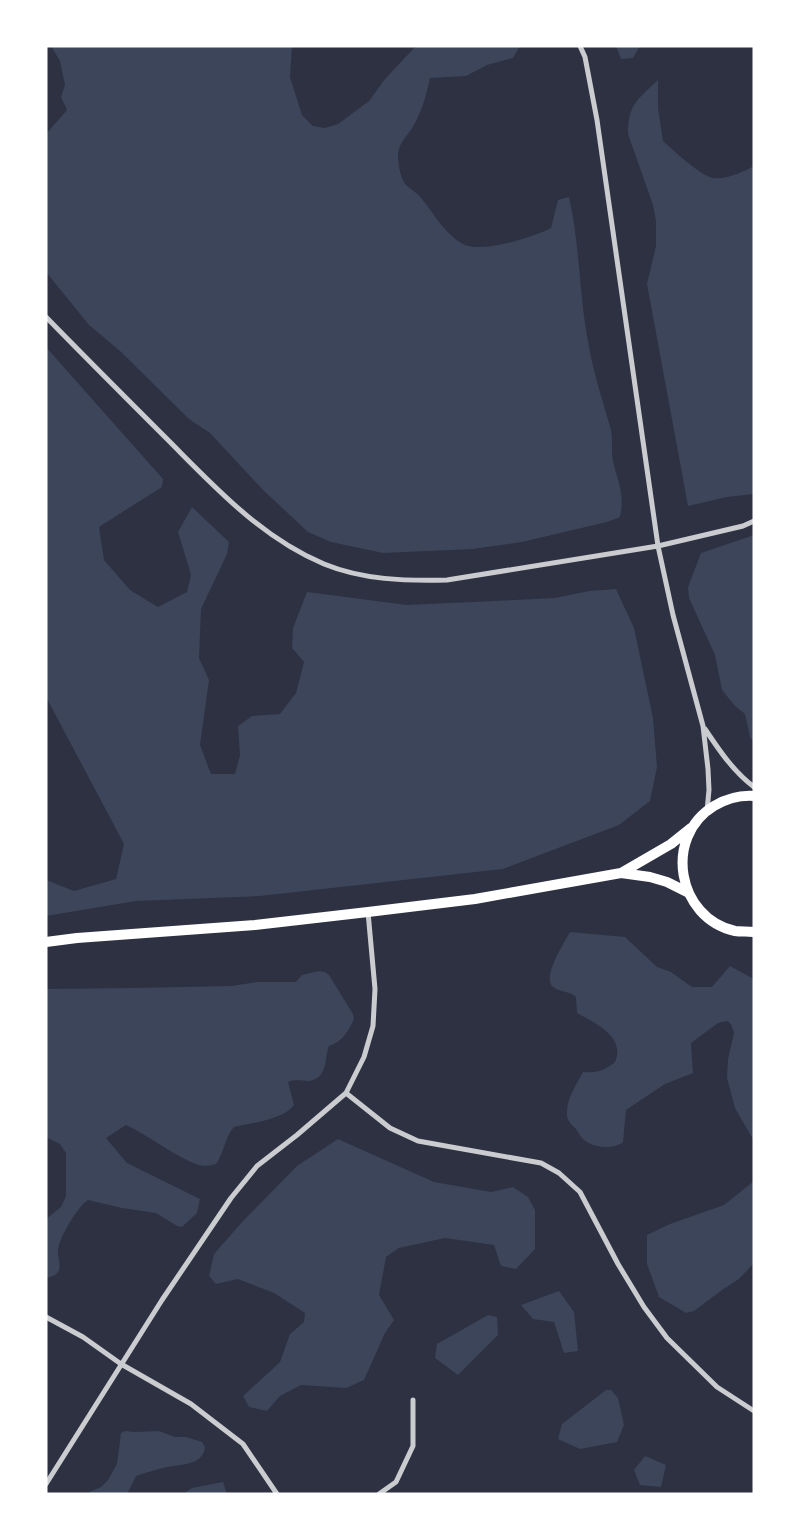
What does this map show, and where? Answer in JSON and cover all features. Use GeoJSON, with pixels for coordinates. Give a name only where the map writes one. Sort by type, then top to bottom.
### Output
{"type":"FeatureCollection","features":[{"type":"Feature","properties":{"kind":"main road"},"geometry":{"type":"LineString","coordinates":[[621,874],[671,844],[692,827],[707,811],[725,800],[754,796]]}},
{"type":"Feature","properties":{"kind":"main road"},"geometry":{"type":"LineString","coordinates":[[692,827],[683,848],[682,870],[688,892],[699,909],[715,923],[735,931],[754,932]]}},
{"type":"Feature","properties":{"kind":"main road"},"geometry":{"type":"LineString","coordinates":[[46,942],[255,925],[368,912],[475,899],[621,874],[668,882],[688,892]]}},
{"type":"Feature","properties":{"kind":"street"},"geometry":{"type":"LineString","coordinates":[[580,46],[585,57],[597,120],[658,546],[673,615],[703,726],[708,768],[709,790],[707,811]]}},
{"type":"Feature","properties":{"kind":"street"},"geometry":{"type":"LineString","coordinates":[[46,317],[213,485],[254,523],[293,549],[325,564],[353,573],[384,579],[414,581],[447,580],[658,546],[743,526],[754,521]]}},
{"type":"Feature","properties":{"kind":"street"},"geometry":{"type":"LineString","coordinates":[[703,726],[725,758],[743,779],[754,787]]}},
{"type":"Feature","properties":{"kind":"street"},"geometry":{"type":"LineString","coordinates":[[46,1484],[162,1300],[231,1198],[257,1166],[297,1135],[346,1092],[364,1057],[373,1026],[375,989],[368,912]]}},
{"type":"Feature","properties":{"kind":"street"},"geometry":{"type":"LineString","coordinates":[[346,1092],[390,1128],[418,1141],[541,1163],[559,1173],[580,1192],[618,1264],[644,1308],[666,1338],[717,1387],[754,1411]]}},
{"type":"Feature","properties":{"kind":"street"},"geometry":{"type":"LineString","coordinates":[[46,1316],[83,1337],[121,1364],[191,1404],[243,1444],[277,1494]]}},
{"type":"Feature","properties":{"kind":"street"},"geometry":{"type":"LineString","coordinates":[[379,1494],[396,1482],[412,1446],[413,1400]]}},
{"type":"Feature","properties":{"kind":"shaded area"},"geometry":{"type":"Polygon","coordinates":[[[51,46],[292,46],[290,77],[302,115],[313,126],[325,128],[338,124],[369,101],[385,79],[418,46],[520,46],[513,58],[487,65],[466,76],[430,78],[418,116],[399,149],[400,169],[405,184],[420,197],[446,230],[457,240],[471,247],[494,246],[507,243],[533,236],[551,228],[558,200],[569,197],[573,215],[590,353],[611,430],[613,461],[622,501],[620,517],[607,522],[522,542],[473,549],[383,553],[331,542],[308,532],[263,490],[210,433],[189,419],[120,351],[89,325],[46,272],[46,134],[67,110],[61,97],[65,85],[60,61],[51,46]]]}},
{"type":"Feature","properties":{"kind":"shaded area"},"geometry":{"type":"Polygon","coordinates":[[[616,46],[640,46],[633,58],[621,59],[616,46]]]}},
{"type":"Feature","properties":{"kind":"shaded area"},"geometry":{"type":"Polygon","coordinates":[[[658,80],[658,108],[663,141],[695,168],[713,178],[728,177],[754,166],[754,494],[727,497],[688,506],[647,284],[656,246],[656,221],[653,205],[628,134],[628,124],[632,109],[658,80]]]}},
{"type":"Feature","properties":{"kind":"shaded area"},"geometry":{"type":"Polygon","coordinates":[[[46,347],[163,479],[162,487],[99,527],[104,560],[130,590],[158,607],[187,592],[191,575],[178,532],[192,507],[229,542],[227,554],[201,609],[199,658],[209,680],[200,745],[211,774],[235,774],[240,755],[238,726],[252,716],[280,714],[296,693],[304,662],[292,648],[293,628],[307,592],[407,605],[555,598],[589,591],[616,589],[634,628],[653,718],[657,767],[650,801],[619,825],[503,869],[260,896],[136,901],[46,916],[46,880],[74,891],[116,879],[124,844],[46,697],[46,347]]]}},
{"type":"Feature","properties":{"kind":"shaded area"},"geometry":{"type":"Polygon","coordinates":[[[754,535],[754,743],[750,737],[745,714],[735,706],[722,690],[715,655],[689,598],[688,587],[701,553],[754,535]]]}},
{"type":"Feature","properties":{"kind":"shaded area"},"geometry":{"type":"Polygon","coordinates":[[[570,932],[625,937],[657,967],[671,972],[692,987],[712,987],[730,966],[754,979],[754,1141],[735,1108],[727,1078],[728,1059],[734,1033],[731,1024],[727,1021],[718,1023],[691,1043],[693,1073],[665,1084],[626,1110],[623,1142],[619,1145],[603,1147],[587,1142],[582,1138],[567,1117],[570,1097],[583,1072],[596,1072],[607,1068],[615,1062],[617,1053],[613,1038],[607,1032],[577,1013],[576,997],[555,988],[550,981],[550,974],[555,959],[570,932]]]}},
{"type":"Feature","properties":{"kind":"shaded area"},"geometry":{"type":"Polygon","coordinates":[[[319,971],[329,975],[353,1014],[354,1019],[344,1036],[338,1042],[329,1046],[323,1072],[319,1076],[308,1081],[296,1080],[288,1082],[294,1105],[289,1110],[275,1117],[234,1127],[216,1164],[204,1166],[196,1164],[126,1125],[106,1138],[127,1163],[200,1199],[197,1213],[182,1227],[156,1213],[88,1200],[74,1215],[65,1230],[58,1250],[60,1265],[58,1272],[54,1276],[46,1278],[46,1219],[61,1207],[66,1196],[66,1153],[60,1144],[46,1137],[46,989],[231,986],[258,982],[296,982],[302,975],[319,971]]]}},
{"type":"Feature","properties":{"kind":"shaded area"},"geometry":{"type":"Polygon","coordinates":[[[338,1139],[434,1182],[491,1192],[513,1187],[528,1197],[535,1210],[535,1249],[516,1269],[501,1266],[494,1245],[445,1238],[399,1248],[386,1257],[379,1295],[394,1320],[385,1333],[364,1380],[346,1388],[301,1385],[280,1396],[267,1411],[249,1407],[243,1396],[280,1362],[290,1334],[304,1322],[305,1313],[274,1293],[238,1279],[216,1284],[209,1276],[214,1254],[243,1221],[297,1166],[338,1139]]]}},
{"type":"Feature","properties":{"kind":"shaded area"},"geometry":{"type":"Polygon","coordinates":[[[754,1181],[754,1263],[739,1279],[694,1311],[686,1313],[659,1297],[647,1264],[647,1235],[670,1224],[724,1205],[754,1181]]]}},
{"type":"Feature","properties":{"kind":"shaded area"},"geometry":{"type":"Polygon","coordinates":[[[559,1291],[574,1312],[578,1351],[564,1353],[554,1322],[533,1319],[521,1305],[559,1291]]]}},
{"type":"Feature","properties":{"kind":"shaded area"},"geometry":{"type":"Polygon","coordinates":[[[488,1315],[497,1317],[498,1335],[458,1375],[435,1358],[437,1344],[488,1315]]]}},
{"type":"Feature","properties":{"kind":"shaded area"},"geometry":{"type":"Polygon","coordinates":[[[606,1390],[611,1390],[618,1398],[624,1425],[617,1442],[580,1449],[558,1439],[562,1424],[606,1390]]]}},
{"type":"Feature","properties":{"kind":"shaded area"},"geometry":{"type":"Polygon","coordinates":[[[125,1431],[159,1431],[175,1437],[186,1437],[202,1442],[205,1447],[200,1458],[188,1464],[136,1476],[127,1494],[85,1494],[101,1487],[108,1480],[117,1464],[121,1433],[125,1431]]]}},
{"type":"Feature","properties":{"kind":"shaded area"},"geometry":{"type":"Polygon","coordinates":[[[645,1456],[666,1465],[661,1487],[640,1485],[634,1470],[645,1456]]]}},
{"type":"Feature","properties":{"kind":"shaded area"},"geometry":{"type":"Polygon","coordinates":[[[223,1482],[227,1494],[183,1494],[192,1488],[223,1482]]]}}]}
